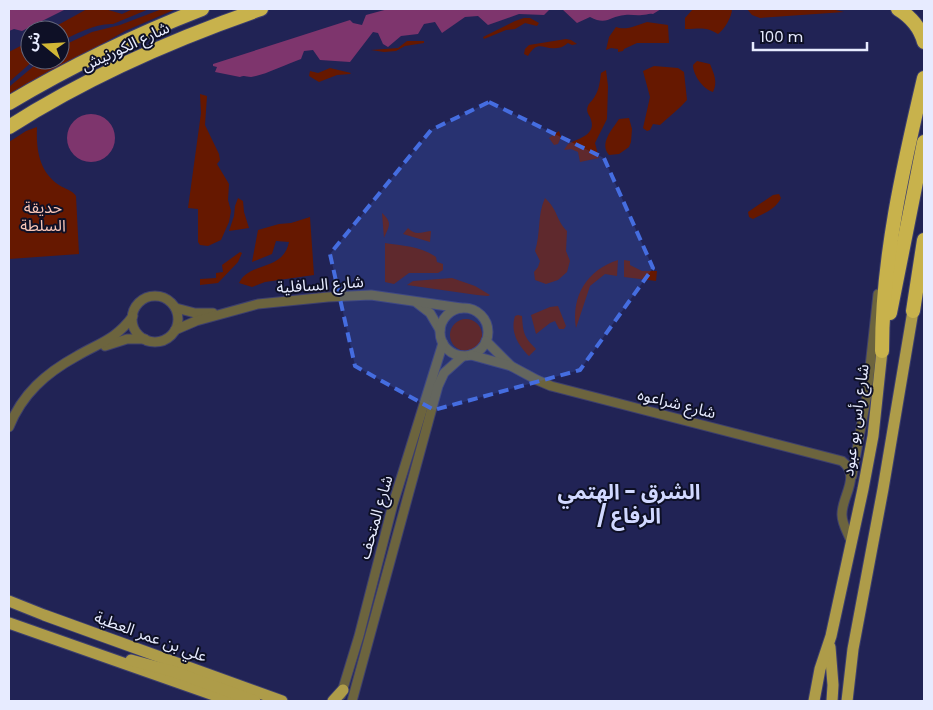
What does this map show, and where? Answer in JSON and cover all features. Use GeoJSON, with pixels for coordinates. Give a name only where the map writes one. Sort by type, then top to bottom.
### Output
{"type":"FeatureCollection","features":[{"type":"Feature","properties":{"kind":"highway","name":"شارع الكورنيش"},"geometry":{"type":"LineString","coordinates":[[9,103],[53,77],[122,42],[202,9]]}},
{"type":"Feature","properties":{"kind":"highway","name":"شارع الكورنيش"},"geometry":{"type":"LineString","coordinates":[[9,127],[53,100],[134,61],[210,28],[261,9]]}},
{"type":"Feature","properties":{"kind":"highway"},"geometry":{"type":"LineString","coordinates":[[898,9],[917,26],[924,42]]}},
{"type":"Feature","properties":{"kind":"highway"},"geometry":{"type":"LineString","coordinates":[[882,351],[884,303],[896,217],[906,159],[924,78]]}},
{"type":"Feature","properties":{"kind":"highway","name":"شارع رأس بو عبود"},"geometry":{"type":"LineString","coordinates":[[882,351],[924,142]]}},
{"type":"Feature","properties":{"kind":"highway"},"geometry":{"type":"LineString","coordinates":[[913,311],[924,240]]}},
{"type":"Feature","properties":{"kind":"highway"},"geometry":{"type":"LineString","coordinates":[[913,311],[924,273]]}},
{"type":"Feature","properties":{"kind":"main road"},"geometry":{"type":"LineString","coordinates":[[847,701],[859,614],[883,490],[913,311]]}},
{"type":"Feature","properties":{"kind":"main road","name":"شارع رأس بو عبود"},"geometry":{"type":"LineString","coordinates":[[814,701],[863,489],[873,436],[882,351]]}},
{"type":"Feature","properties":{"kind":"main road","name":"علي بن عمر العطية"},"geometry":{"type":"LineString","coordinates":[[9,600],[44,615],[282,701]]}},
{"type":"Feature","properties":{"kind":"main road"},"geometry":{"type":"LineString","coordinates":[[9,623],[231,701]]}},
{"type":"Feature","properties":{"kind":"main road"},"geometry":{"type":"LineString","coordinates":[[829,642],[833,685],[832,701]]}},
{"type":"Feature","properties":{"kind":"main road"},"geometry":{"type":"LineString","coordinates":[[116,661],[141,662],[175,672],[255,701]]}},
{"type":"Feature","properties":{"kind":"main road"},"geometry":{"type":"LineString","coordinates":[[333,701],[343,690]]}},
{"type":"Feature","properties":{"kind":"street"},"geometry":{"type":"LineString","coordinates":[[840,460],[850,457],[858,447],[867,394],[886,237],[888,228],[896,217]]}},
{"type":"Feature","properties":{"kind":"street","name":"شارع السافلية"},"geometry":{"type":"LineString","coordinates":[[175,330],[187,324],[258,304],[328,297],[371,295],[461,308]]}},
{"type":"Feature","properties":{"kind":"street"},"geometry":{"type":"LineString","coordinates":[[9,428],[21,403],[39,381],[83,352],[116,336],[133,316],[137,305],[146,298],[151,296],[165,298],[176,308],[178,319],[175,330],[162,341],[127,339],[83,352]]}},
{"type":"Feature","properties":{"kind":"street"},"geometry":{"type":"LineString","coordinates":[[414,302],[430,313],[440,330],[443,343],[451,352],[467,356],[482,347],[486,341],[488,330],[483,318],[474,310],[461,308],[447,316],[440,330]]}},
{"type":"Feature","properties":{"kind":"street","name":"شارع السافلية"},"geometry":{"type":"LineString","coordinates":[[176,308],[195,313],[229,312]]}},
{"type":"Feature","properties":{"kind":"street"},"geometry":{"type":"LineString","coordinates":[[133,316],[136,331],[145,339]]}},
{"type":"Feature","properties":{"kind":"street","name":"شارع شراعوه"},"geometry":{"type":"LineString","coordinates":[[486,341],[511,366]]}},
{"type":"Feature","properties":{"kind":"street","name":"شارع المتحف"},"geometry":{"type":"LineString","coordinates":[[339,701],[395,497],[443,343]]}},
{"type":"Feature","properties":{"kind":"street","name":"شارع شراعوه"},"geometry":{"type":"LineString","coordinates":[[467,356],[511,366],[552,386],[840,460]]}},
{"type":"Feature","properties":{"kind":"street","name":"شارع المتحف"},"geometry":{"type":"LineString","coordinates":[[353,701],[438,386],[444,372],[467,356]]}},
{"type":"Feature","properties":{"kind":"street","name":"شارع رأس بو عبود"},"geometry":{"type":"LineString","coordinates":[[851,479],[858,447]]}},
{"type":"Feature","properties":{"kind":"street"},"geometry":{"type":"LineString","coordinates":[[840,460],[847,466],[851,479],[842,516],[851,542]]}},
{"type":"Feature","properties":{"kind":"highlighted area"},"geometry":{"type":"Polygon","coordinates":[[[489,102],[604,158],[653,268],[580,370],[434,410],[355,366],[330,254],[431,130],[489,102]]]}},
{"type":"Feature","properties":{"kind":"green space"},"geometry":{"type":"Polygon","coordinates":[[[87,9],[105,9],[122,14],[133,9],[149,9],[113,24],[100,25],[70,37],[70,20],[67,20],[87,9]]]}},
{"type":"Feature","properties":{"kind":"green space"},"geometry":{"type":"Polygon","coordinates":[[[162,9],[176,9],[125,31],[70,62],[70,42],[92,32],[120,25],[162,9]]]}},
{"type":"Feature","properties":{"kind":"green space"},"geometry":{"type":"Polygon","coordinates":[[[693,9],[732,9],[731,16],[723,30],[718,34],[706,29],[685,29],[685,18],[693,9]]]}},
{"type":"Feature","properties":{"kind":"green space"},"geometry":{"type":"Polygon","coordinates":[[[747,9],[831,9],[844,12],[760,18],[752,15],[747,9]]]}},
{"type":"Feature","properties":{"kind":"green space"},"geometry":{"type":"Polygon","coordinates":[[[530,18],[539,23],[537,26],[525,23],[515,29],[506,30],[484,39],[483,37],[515,21],[530,18]]]}},
{"type":"Feature","properties":{"kind":"green space"},"geometry":{"type":"Polygon","coordinates":[[[647,22],[668,25],[669,43],[637,43],[623,51],[618,52],[618,49],[611,48],[606,50],[609,37],[616,27],[628,28],[647,22]]]}},
{"type":"Feature","properties":{"kind":"green space"},"geometry":{"type":"Polygon","coordinates":[[[566,39],[577,44],[572,45],[568,43],[557,48],[541,46],[535,48],[528,56],[524,54],[525,49],[529,45],[566,39]]]}},
{"type":"Feature","properties":{"kind":"green space"},"geometry":{"type":"Polygon","coordinates":[[[407,41],[424,41],[424,43],[405,46],[396,51],[371,50],[398,48],[407,41]]]}},
{"type":"Feature","properties":{"kind":"green space"},"geometry":{"type":"Polygon","coordinates":[[[20,46],[20,70],[23,70],[9,82],[9,52],[20,46]]]}},
{"type":"Feature","properties":{"kind":"green space"},"geometry":{"type":"Polygon","coordinates":[[[697,61],[710,64],[715,81],[713,92],[702,85],[697,77],[693,65],[697,61]]]}},
{"type":"Feature","properties":{"kind":"green space"},"geometry":{"type":"Polygon","coordinates":[[[654,66],[678,68],[684,72],[687,100],[660,125],[653,124],[650,130],[647,131],[643,128],[650,97],[643,71],[654,66]]]}},
{"type":"Feature","properties":{"kind":"green space"},"geometry":{"type":"Polygon","coordinates":[[[330,68],[351,73],[337,75],[319,82],[309,76],[310,71],[318,73],[330,68]]]}},
{"type":"Feature","properties":{"kind":"green space"},"geometry":{"type":"Polygon","coordinates":[[[29,70],[56,70],[9,97],[9,87],[29,70]]]}},
{"type":"Feature","properties":{"kind":"green space"},"geometry":{"type":"Polygon","coordinates":[[[606,70],[608,86],[607,119],[595,143],[599,158],[580,162],[578,152],[571,149],[564,150],[568,144],[582,138],[589,132],[592,123],[587,107],[597,91],[601,73],[606,70]]]}},
{"type":"Feature","properties":{"kind":"green space"},"geometry":{"type":"Polygon","coordinates":[[[200,94],[207,96],[205,125],[219,154],[220,160],[217,164],[229,184],[228,200],[231,211],[229,222],[221,240],[208,246],[200,245],[198,242],[198,209],[188,208],[201,113],[200,94]]]}},
{"type":"Feature","properties":{"kind":"green space"},"geometry":{"type":"Polygon","coordinates":[[[629,118],[632,129],[629,147],[619,154],[609,155],[605,146],[610,132],[619,119],[629,118]]]}},
{"type":"Feature","properties":{"kind":"green space","name":"حديقة السلطة"},"geometry":{"type":"Polygon","coordinates":[[[37,127],[38,152],[43,167],[52,180],[76,196],[79,254],[9,259],[9,142],[26,131],[37,127]]]}},
{"type":"Feature","properties":{"kind":"green space"},"geometry":{"type":"Polygon","coordinates":[[[559,131],[561,137],[558,144],[554,145],[549,138],[559,131]]]}},
{"type":"Feature","properties":{"kind":"green space"},"geometry":{"type":"Polygon","coordinates":[[[779,194],[781,198],[773,208],[753,219],[749,217],[748,212],[773,195],[779,194]]]}},
{"type":"Feature","properties":{"kind":"green space"},"geometry":{"type":"Polygon","coordinates":[[[238,198],[243,201],[249,228],[229,231],[234,216],[238,198]]]}},
{"type":"Feature","properties":{"kind":"green space"},"geometry":{"type":"Polygon","coordinates":[[[545,198],[567,231],[566,251],[570,261],[567,272],[558,280],[546,284],[535,280],[534,272],[540,261],[535,251],[541,211],[545,198]]]}},
{"type":"Feature","properties":{"kind":"green space"},"geometry":{"type":"Polygon","coordinates":[[[382,213],[389,222],[384,238],[382,213]]]}},
{"type":"Feature","properties":{"kind":"green space"},"geometry":{"type":"Polygon","coordinates":[[[310,217],[314,275],[265,282],[252,287],[239,283],[244,276],[280,258],[286,251],[289,242],[276,241],[272,254],[252,262],[258,230],[310,217]]]}},
{"type":"Feature","properties":{"kind":"green space"},"geometry":{"type":"Polygon","coordinates":[[[408,228],[416,233],[431,231],[430,242],[403,234],[408,228]]]}},
{"type":"Feature","properties":{"kind":"green space"},"geometry":{"type":"Polygon","coordinates":[[[385,243],[411,247],[430,253],[436,257],[437,262],[443,264],[443,270],[438,273],[409,273],[394,284],[385,282],[385,243]]]}},
{"type":"Feature","properties":{"kind":"green space"},"geometry":{"type":"Polygon","coordinates":[[[240,252],[242,253],[238,262],[218,283],[200,285],[200,279],[216,278],[216,273],[223,272],[222,265],[240,252]]]}},
{"type":"Feature","properties":{"kind":"green space"},"geometry":{"type":"Polygon","coordinates":[[[618,260],[617,276],[605,274],[590,286],[576,328],[576,305],[584,286],[598,270],[618,260]]]}},
{"type":"Feature","properties":{"kind":"green space"},"geometry":{"type":"Polygon","coordinates":[[[624,260],[630,261],[630,265],[642,271],[657,271],[656,281],[624,277],[624,260]]]}},
{"type":"Feature","properties":{"kind":"green space"},"geometry":{"type":"Polygon","coordinates":[[[452,278],[475,286],[490,295],[477,295],[407,285],[413,281],[452,278]]]}},
{"type":"Feature","properties":{"kind":"green space"},"geometry":{"type":"Polygon","coordinates":[[[558,306],[566,326],[564,329],[559,329],[555,321],[536,334],[531,315],[550,307],[558,306]]]}},
{"type":"Feature","properties":{"kind":"green space"},"geometry":{"type":"Polygon","coordinates":[[[515,316],[522,316],[524,331],[536,349],[529,356],[518,343],[514,333],[515,316]]]}},
{"type":"Feature","properties":{"kind":"green space"},"geometry":{"type":"Polygon","coordinates":[[[466,319],[478,323],[482,335],[478,347],[466,351],[454,347],[450,335],[454,323],[466,319]]]}},
{"type":"Feature","properties":{"kind":"shaded area"},"geometry":{"type":"Polygon","coordinates":[[[9,9],[66,9],[44,20],[20,20],[20,30],[14,29],[9,31],[9,9]]]}},
{"type":"Feature","properties":{"kind":"shaded area"},"geometry":{"type":"Polygon","coordinates":[[[388,9],[550,9],[544,15],[519,14],[488,25],[478,16],[465,17],[442,33],[435,22],[424,24],[418,34],[401,36],[388,47],[383,44],[378,33],[373,32],[350,62],[320,60],[313,50],[304,51],[301,59],[257,76],[240,77],[215,72],[217,67],[213,66],[213,64],[350,20],[353,23],[362,25],[366,15],[388,9]]]}},
{"type":"Feature","properties":{"kind":"shaded area"},"geometry":{"type":"Polygon","coordinates":[[[562,9],[661,9],[653,14],[625,15],[605,21],[590,17],[577,23],[562,9]]]}},
{"type":"Feature","properties":{"kind":"shaded area"},"geometry":{"type":"Polygon","coordinates":[[[91,114],[100,116],[108,121],[113,129],[115,138],[113,147],[108,155],[100,160],[91,162],[82,160],[74,155],[69,147],[67,138],[69,129],[74,121],[82,116],[91,114]]]}},
{"type":"Feature","properties":{"kind":"district","name":"الشرق - الهتمي / الرفاع"},"geometry":{"type":"Point","coordinates":[629,504]}}]}
